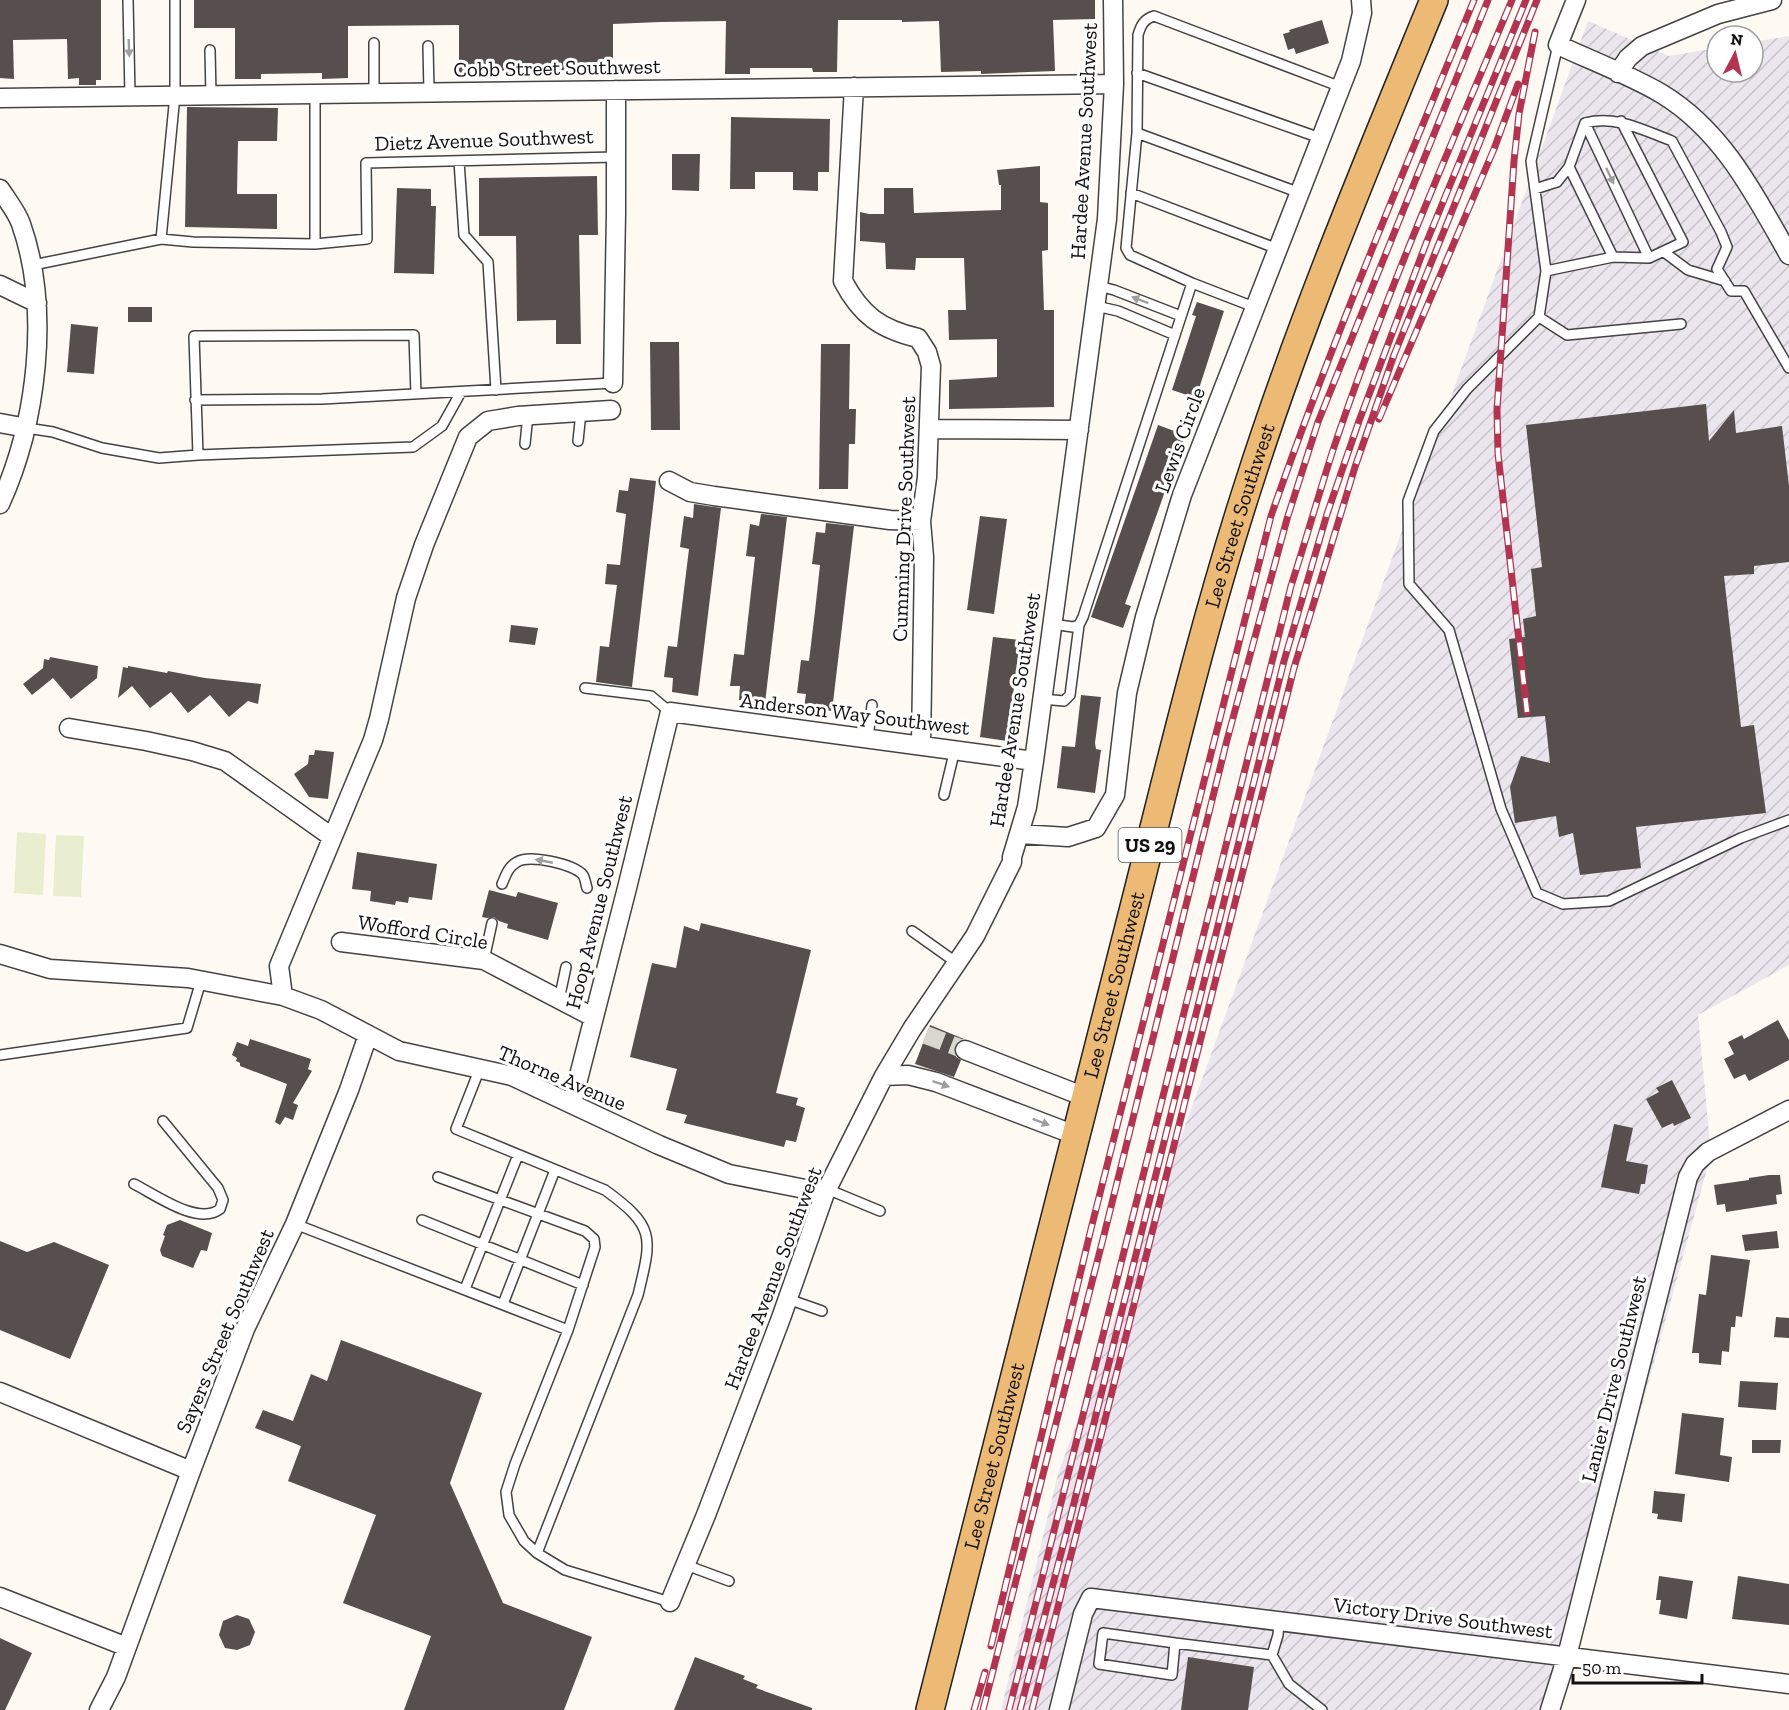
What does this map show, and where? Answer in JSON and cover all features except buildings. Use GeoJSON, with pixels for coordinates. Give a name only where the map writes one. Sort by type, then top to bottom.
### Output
{"type":"FeatureCollection","features":[{"type":"Feature","properties":{"kind":"main road","name":"Lee Street Southwest"},"geometry":{"type":"LineString","coordinates":[[930,1710],[1208,618],[1247,488],[1291,357],[1332,249],[1434,0]]}},
{"type":"Feature","properties":{"kind":"street","name":"Hardee Avenue Southwest"},"geometry":{"type":"LineString","coordinates":[[670,1602],[788,1299],[826,1191],[884,1076],[919,1032],[957,963],[975,936],[1012,862],[1027,807],[1034,760],[1107,219],[1114,84],[1113,0]]}},
{"type":"Feature","properties":{"kind":"street","name":"Lewis Circle"},"geometry":{"type":"LineString","coordinates":[[1019,834],[1068,837],[1096,828],[1115,795],[1127,693],[1145,617],[1182,495],[1351,61],[1362,13],[1360,0]]}},
{"type":"Feature","properties":{"kind":"street"},"geometry":{"type":"LineString","coordinates":[[1576,0],[1558,45],[1661,93],[1689,113],[1713,136],[1744,177],[1789,255]]}},
{"type":"Feature","properties":{"kind":"street"},"geometry":{"type":"LineString","coordinates":[[1618,73],[1628,58],[1642,46],[1718,14],[1772,0]]}},
{"type":"Feature","properties":{"kind":"street","name":"Cobb Street Southwest"},"geometry":{"type":"LineString","coordinates":[[0,98],[1114,84]]}},
{"type":"Feature","properties":{"kind":"street","name":"Cumming Drive Southwest"},"geometry":{"type":"LineString","coordinates":[[854,87],[843,281],[853,300],[865,314],[882,326],[918,338],[927,352],[931,366],[927,477],[921,521],[924,557],[921,745]]}},
{"type":"Feature","properties":{"kind":"street","name":"Dietz Avenue Southwest"},"geometry":{"type":"LineString","coordinates":[[613,383],[616,90]]}},
{"type":"Feature","properties":{"kind":"street"},"geometry":{"type":"LineString","coordinates":[[0,189],[20,222],[33,265],[37,303],[37,335],[27,428],[0,504]]}},
{"type":"Feature","properties":{"kind":"street"},"geometry":{"type":"LineString","coordinates":[[0,285],[37,303]]}},
{"type":"Feature","properties":{"kind":"street"},"geometry":{"type":"LineString","coordinates":[[283,996],[279,966],[373,740],[406,598],[428,535],[468,437],[488,421],[528,415],[611,410]]}},
{"type":"Feature","properties":{"kind":"street"},"geometry":{"type":"LineString","coordinates":[[0,423],[27,428]]}},
{"type":"Feature","properties":{"kind":"street"},"geometry":{"type":"LineString","coordinates":[[930,429],[1079,430]]}},
{"type":"Feature","properties":{"kind":"street"},"geometry":{"type":"LineString","coordinates":[[669,481],[690,492],[714,496],[890,520],[921,521]]}},
{"type":"Feature","properties":{"kind":"street","name":"Anderson Way Southwest"},"geometry":{"type":"LineString","coordinates":[[670,712],[1034,760]]}},
{"type":"Feature","properties":{"kind":"street","name":"Hoop Avenue Southwest"},"geometry":{"type":"LineString","coordinates":[[572,1103],[670,712]]}},
{"type":"Feature","properties":{"kind":"street"},"geometry":{"type":"LineString","coordinates":[[69,728],[137,739],[225,761],[332,837]]}},
{"type":"Feature","properties":{"kind":"street","name":"Wofford Circle"},"geometry":{"type":"LineString","coordinates":[[341,942],[484,960],[593,1017]]}},
{"type":"Feature","properties":{"kind":"street","name":"Thorne Avenue"},"geometry":{"type":"LineString","coordinates":[[0,954],[50,969],[201,981],[283,996],[321,1010],[399,1051],[512,1076],[659,1145],[729,1174],[826,1191]]}},
{"type":"Feature","properties":{"kind":"street","name":"Sayers Street Southwest"},"geometry":{"type":"LineString","coordinates":[[99,1710],[116,1677],[245,1329],[295,1224],[349,1090],[368,1035]]}},
{"type":"Feature","properties":{"kind":"street"},"geometry":{"type":"LineString","coordinates":[[965,1050],[1085,1097]]}},
{"type":"Feature","properties":{"kind":"street"},"geometry":{"type":"LineString","coordinates":[[884,1076],[908,1075],[936,1082],[1075,1135]]}},
{"type":"Feature","properties":{"kind":"street","name":"Lanier Drive Southwest"},"geometry":{"type":"LineString","coordinates":[[1550,1710],[1567,1656],[1688,1177],[1695,1164],[1708,1152],[1789,1110]]}},
{"type":"Feature","properties":{"kind":"street"},"geometry":{"type":"LineString","coordinates":[[0,1392],[191,1471]]}},
{"type":"Feature","properties":{"kind":"street"},"geometry":{"type":"LineString","coordinates":[[0,1598],[127,1647]]}},
{"type":"Feature","properties":{"kind":"street","name":"Victory Drive Southwest"},"geometry":{"type":"LineString","coordinates":[[1059,1710],[1083,1614],[1091,1598],[1789,1684]]}},
{"type":"Feature","properties":{"kind":"lane"},"geometry":{"type":"LineString","coordinates":[[128,0],[130,96]]}},
{"type":"Feature","properties":{"kind":"lane"},"geometry":{"type":"LineString","coordinates":[[161,239],[175,95],[175,0]]}},
{"type":"Feature","properties":{"kind":"lane"},"geometry":{"type":"LineString","coordinates":[[1254,307],[1192,283],[1130,255],[1126,248],[1137,133],[1140,27],[1147,18],[1154,16],[1341,87]]}},
{"type":"Feature","properties":{"kind":"lane"},"geometry":{"type":"LineString","coordinates":[[374,44],[374,93]]}},
{"type":"Feature","properties":{"kind":"lane"},"geometry":{"type":"LineString","coordinates":[[1558,45],[1531,161],[1546,271],[1539,317],[1467,389],[1434,430],[1408,501],[1409,584],[1449,630],[1501,809],[1537,893],[1563,904],[1609,901],[1741,838],[1789,820]]}},
{"type":"Feature","properties":{"kind":"lane"},"geometry":{"type":"LineString","coordinates":[[428,46],[429,92]]}},
{"type":"Feature","properties":{"kind":"lane"},"geometry":{"type":"LineString","coordinates":[[210,50],[211,95]]}},
{"type":"Feature","properties":{"kind":"lane"},"geometry":{"type":"LineString","coordinates":[[1137,74],[1320,138]]}},
{"type":"Feature","properties":{"kind":"lane"},"geometry":{"type":"LineString","coordinates":[[315,94],[315,244]]}},
{"type":"Feature","properties":{"kind":"lane"},"geometry":{"type":"LineString","coordinates":[[1585,123],[1599,119],[1621,121],[1672,141],[1727,247],[1717,269],[1731,291],[1743,291],[1789,368]]}},
{"type":"Feature","properties":{"kind":"lane"},"geometry":{"type":"LineString","coordinates":[[1546,271],[1613,257],[1649,258],[1683,242],[1621,121]]}},
{"type":"Feature","properties":{"kind":"lane"},"geometry":{"type":"LineString","coordinates":[[1535,189],[1557,182],[1569,167],[1585,123]]}},
{"type":"Feature","properties":{"kind":"lane"},"geometry":{"type":"LineString","coordinates":[[1585,123],[1649,258]]}},
{"type":"Feature","properties":{"kind":"lane"},"geometry":{"type":"LineString","coordinates":[[1137,133],[1300,193]]}},
{"type":"Feature","properties":{"kind":"lane","name":"Dietz Avenue Southwest"},"geometry":{"type":"LineString","coordinates":[[33,265],[161,239],[193,242],[315,244],[367,239],[366,163],[616,158]]}},
{"type":"Feature","properties":{"kind":"lane"},"geometry":{"type":"LineString","coordinates":[[459,161],[464,235],[489,262],[496,390]]}},
{"type":"Feature","properties":{"kind":"lane"},"geometry":{"type":"LineString","coordinates":[[1569,167],[1613,257]]}},
{"type":"Feature","properties":{"kind":"lane"},"geometry":{"type":"LineString","coordinates":[[1131,193],[1278,249]]}},
{"type":"Feature","properties":{"kind":"lane"},"geometry":{"type":"LineString","coordinates":[[1664,252],[1688,270],[1725,281]]}},
{"type":"Feature","properties":{"kind":"lane"},"geometry":{"type":"LineString","coordinates":[[1042,699],[1064,701],[1070,695],[1079,625],[1192,283]]}},
{"type":"Feature","properties":{"kind":"lane"},"geometry":{"type":"LineString","coordinates":[[1098,286],[1181,316]]}},
{"type":"Feature","properties":{"kind":"lane"},"geometry":{"type":"LineString","coordinates":[[1096,306],[1118,311],[1175,335]]}},
{"type":"Feature","properties":{"kind":"lane"},"geometry":{"type":"LineString","coordinates":[[1539,317],[1567,335],[1681,324]]}},
{"type":"Feature","properties":{"kind":"lane"},"geometry":{"type":"LineString","coordinates":[[198,455],[194,336],[414,335],[416,394]]}},
{"type":"Feature","properties":{"kind":"lane","name":"Dietz Avenue Southwest"},"geometry":{"type":"LineString","coordinates":[[195,400],[322,399],[613,383]]}},
{"type":"Feature","properties":{"kind":"lane"},"geometry":{"type":"LineString","coordinates":[[27,428],[53,432],[102,448],[159,458],[413,447],[442,426],[461,392]]}},
{"type":"Feature","properties":{"kind":"lane"},"geometry":{"type":"LineString","coordinates":[[578,441],[581,412]]}},
{"type":"Feature","properties":{"kind":"lane"},"geometry":{"type":"LineString","coordinates":[[525,444],[528,415]]}},
{"type":"Feature","properties":{"kind":"lane"},"geometry":{"type":"LineString","coordinates":[[1052,624],[1073,627],[1079,625]]}},
{"type":"Feature","properties":{"kind":"lane"},"geometry":{"type":"LineString","coordinates":[[585,688],[651,696],[670,712]]}},
{"type":"Feature","properties":{"kind":"lane"},"geometry":{"type":"LineString","coordinates":[[867,738],[872,705]]}},
{"type":"Feature","properties":{"kind":"lane"},"geometry":{"type":"LineString","coordinates":[[944,795],[955,749]]}},
{"type":"Feature","properties":{"kind":"lane"},"geometry":{"type":"LineString","coordinates":[[502,884],[509,868],[527,858],[575,869],[584,876],[587,888]]}},
{"type":"Feature","properties":{"kind":"lane"},"geometry":{"type":"LineString","coordinates":[[484,960],[492,923]]}},
{"type":"Feature","properties":{"kind":"lane"},"geometry":{"type":"LineString","coordinates":[[912,931],[957,963]]}},
{"type":"Feature","properties":{"kind":"lane"},"geometry":{"type":"LineString","coordinates":[[559,1000],[566,967]]}},
{"type":"Feature","properties":{"kind":"lane"},"geometry":{"type":"LineString","coordinates":[[0,1055],[187,1029],[201,981]]}},
{"type":"Feature","properties":{"kind":"lane"},"geometry":{"type":"LineString","coordinates":[[480,1068],[456,1129],[605,1190],[624,1203],[640,1220],[648,1237],[647,1260],[638,1295],[537,1553]]}},
{"type":"Feature","properties":{"kind":"lane"},"geometry":{"type":"LineString","coordinates":[[134,1184],[192,1213],[206,1215],[220,1209],[223,1200],[218,1188],[162,1121]]}},
{"type":"Feature","properties":{"kind":"lane"},"geometry":{"type":"LineString","coordinates":[[465,1289],[518,1155]]}},
{"type":"Feature","properties":{"kind":"lane"},"geometry":{"type":"LineString","coordinates":[[503,1304],[555,1170]]}},
{"type":"Feature","properties":{"kind":"lane"},"geometry":{"type":"LineString","coordinates":[[438,1177],[585,1232],[594,1239],[595,1248],[568,1330],[514,1464],[506,1492],[509,1515],[524,1541],[537,1553],[565,1570],[670,1602]]}},
{"type":"Feature","properties":{"kind":"lane"},"geometry":{"type":"LineString","coordinates":[[826,1191],[880,1210]]}},
{"type":"Feature","properties":{"kind":"lane"},"geometry":{"type":"LineString","coordinates":[[422,1220],[520,1261],[583,1284]]}},
{"type":"Feature","properties":{"kind":"lane"},"geometry":{"type":"LineString","coordinates":[[295,1224],[568,1330]]}},
{"type":"Feature","properties":{"kind":"lane"},"geometry":{"type":"LineString","coordinates":[[788,1299],[822,1311]]}},
{"type":"Feature","properties":{"kind":"lane"},"geometry":{"type":"LineString","coordinates":[[686,1564],[729,1581]]}},
{"type":"Feature","properties":{"kind":"lane"},"geometry":{"type":"LineString","coordinates":[[1279,1620],[1278,1635],[1272,1655],[1289,1684],[1322,1710]]}},
{"type":"Feature","properties":{"kind":"lane"},"geometry":{"type":"LineString","coordinates":[[1175,1643],[1172,1675],[1099,1664],[1103,1634],[1272,1655]]}},
{"type":"Feature","properties":{"kind":"shaded area"},"geometry":{"type":"Polygon","coordinates":[[[1588,21],[1669,56],[1705,50],[1705,84],[1765,84],[1765,40],[1789,36],[1789,965],[1698,1015],[1711,1154],[1559,1710],[1001,1710],[1058,1474],[1588,21]]]}},
{"type":"Feature","properties":{"kind":"green space"},"geometry":{"type":"Polygon","coordinates":[[[17,832],[46,834],[43,895],[14,893],[17,832]]]}},
{"type":"Feature","properties":{"kind":"green space"},"geometry":{"type":"Polygon","coordinates":[[[56,835],[84,836],[81,897],[53,896],[56,835]]]}},
{"type":"Feature","properties":{"kind":"tunnel"},"geometry":{"type":"LineString","coordinates":[[926,1035],[965,1050]]}},
{"type":"Feature","properties":{"kind":"railway"},"geometry":{"type":"LineString","coordinates":[[991,1646],[1091,1229],[1271,516],[1344,321],[1474,0]]}},
{"type":"Feature","properties":{"kind":"railway"},"geometry":{"type":"LineString","coordinates":[[983,1710],[1227,740],[1287,519],[1318,422],[1488,0]]}},
{"type":"Feature","properties":{"kind":"railway"},"geometry":{"type":"LineString","coordinates":[[1009,1710],[1291,586],[1334,447],[1375,334],[1512,0]]}},
{"type":"Feature","properties":{"kind":"railway"},"geometry":{"type":"LineString","coordinates":[[1020,1710],[1069,1523],[1284,661],[1327,514],[1359,421],[1427,241],[1526,0]]}},
{"type":"Feature","properties":{"kind":"railway"},"geometry":{"type":"LineString","coordinates":[[1032,1710],[1294,668],[1355,467],[1394,355],[1537,0]]}},
{"type":"Feature","properties":{"kind":"railway"},"geometry":{"type":"LineString","coordinates":[[1527,712],[1498,454],[1497,410],[1514,161],[1519,114],[1535,32]]}},
{"type":"Feature","properties":{"kind":"railway"},"geometry":{"type":"LineString","coordinates":[[1379,419],[1494,149],[1518,84]]}},
{"type":"Feature","properties":{"kind":"railway"},"geometry":{"type":"LineString","coordinates":[[974,1710],[985,1672]]}}]}
